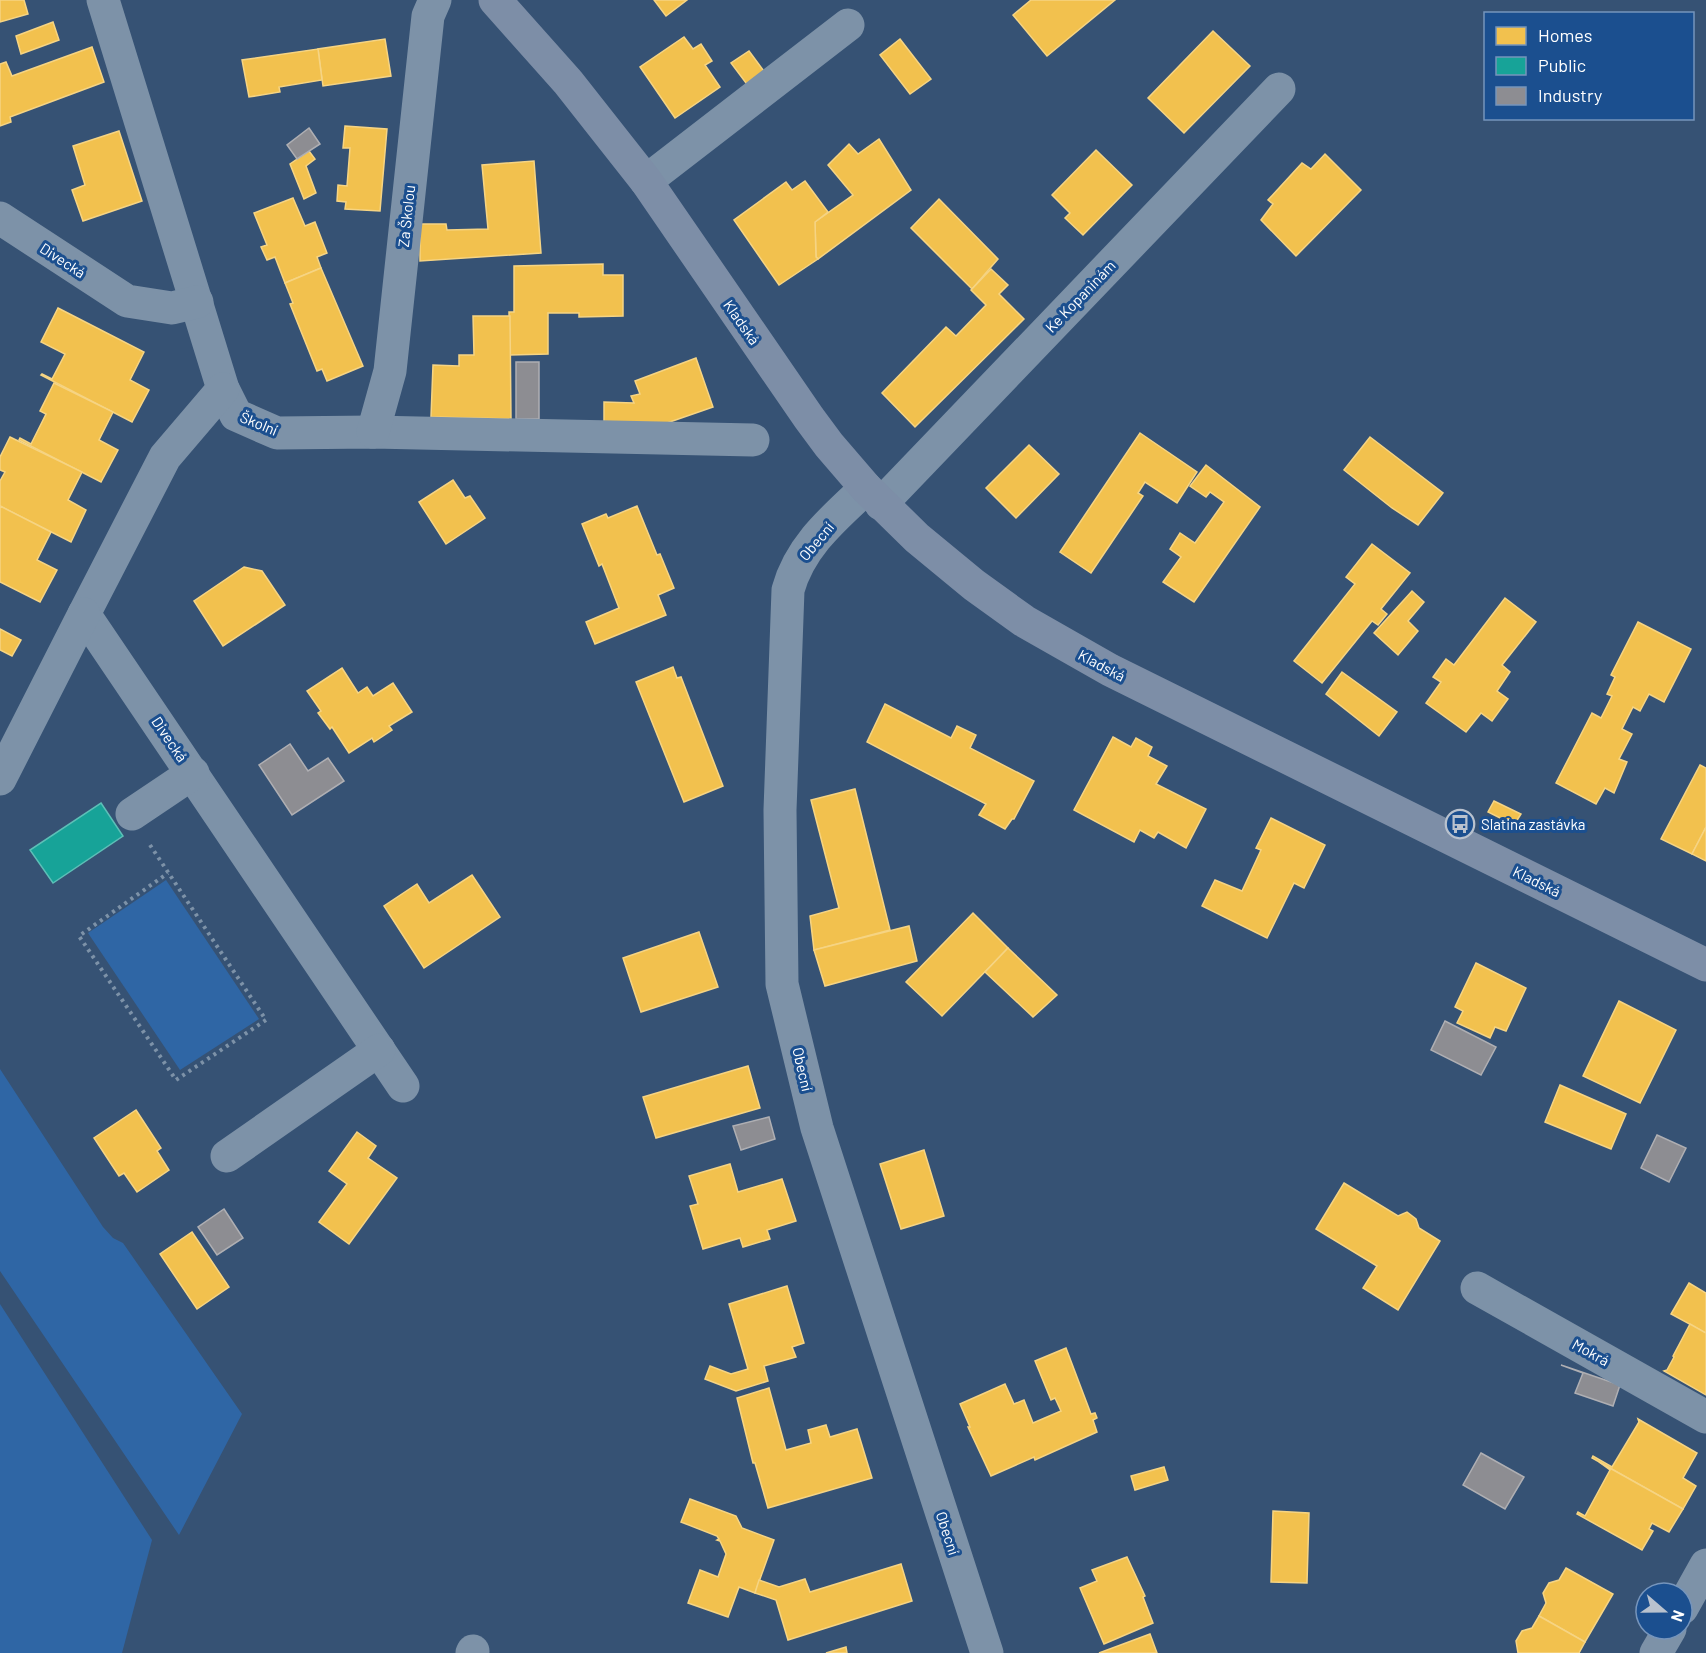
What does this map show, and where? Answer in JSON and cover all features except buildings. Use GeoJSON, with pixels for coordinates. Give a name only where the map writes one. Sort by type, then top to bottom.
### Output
{"type":"FeatureCollection","features":[{"type":"Feature","properties":{"kind":"main road","name":"Kladská"},"geometry":{"type":"LineString","coordinates":[[495,0],[568,82],[646,182],[829,445],[874,496],[941,560],[1024,621],[1065,646],[1187,709],[1706,964]]}},
{"type":"Feature","properties":{"kind":"street","name":"Školní"},"geometry":{"type":"LineString","coordinates":[[103,0],[223,389],[236,415],[277,433],[373,432],[753,440]]}},
{"type":"Feature","properties":{"kind":"street","name":"Za Školou"},"geometry":{"type":"LineString","coordinates":[[373,432],[390,371],[428,16],[435,0]]}},
{"type":"Feature","properties":{"kind":"street"},"geometry":{"type":"LineString","coordinates":[[646,182],[848,25]]}},
{"type":"Feature","properties":{"kind":"street","name":"Ke Kopaninám"},"geometry":{"type":"LineString","coordinates":[[874,496],[1279,89]]}},
{"type":"Feature","properties":{"kind":"street","name":"Divecká"},"geometry":{"type":"LineString","coordinates":[[0,218],[127,301],[172,308],[197,302]]}},
{"type":"Feature","properties":{"kind":"street"},"geometry":{"type":"LineString","coordinates":[[0,778],[165,456],[223,389]]}},
{"type":"Feature","properties":{"kind":"street","name":"Obecní"},"geometry":{"type":"LineString","coordinates":[[874,496],[807,549],[792,575],[787,596],[780,810],[782,984],[817,1128],[987,1653]]}},
{"type":"Feature","properties":{"kind":"street","name":"Divecká"},"geometry":{"type":"LineString","coordinates":[[84,614],[403,1086]]}},
{"type":"Feature","properties":{"kind":"street"},"geometry":{"type":"LineString","coordinates":[[132,814],[193,773]]}},
{"type":"Feature","properties":{"kind":"street"},"geometry":{"type":"LineString","coordinates":[[227,1156],[379,1050]]}},
{"type":"Feature","properties":{"kind":"street","name":"Mokrá"},"geometry":{"type":"LineString","coordinates":[[1477,1288],[1706,1417]]}},
{"type":"Feature","properties":{"kind":"street"},"geometry":{"type":"LineString","coordinates":[[1694,1586],[1706,1565]]}},
{"type":"Feature","properties":{"kind":"path"},"geometry":{"type":"LineString","coordinates":[[148,842],[266,1020],[176,1080],[79,936],[168,873]]}},
{"type":"Feature","properties":{"kind":"shaded area"},"geometry":{"type":"Polygon","coordinates":[[[166,880],[259,1019],[180,1070],[88,933],[166,880]]]}},
{"type":"Feature","properties":{"kind":"shaded area"},"geometry":{"type":"Polygon","coordinates":[[[0,1069],[103,1227],[113,1238],[123,1243],[242,1414],[179,1535],[0,1271],[0,1069]]]}},
{"type":"Feature","properties":{"kind":"shaded area"},"geometry":{"type":"Polygon","coordinates":[[[0,1304],[152,1540],[122,1653],[0,1653],[0,1304]]]}},
{"type":"Feature","properties":{"kind":"place","name":"Slatina zastávka"},"geometry":{"type":"Point","coordinates":[1460,824]}}]}
